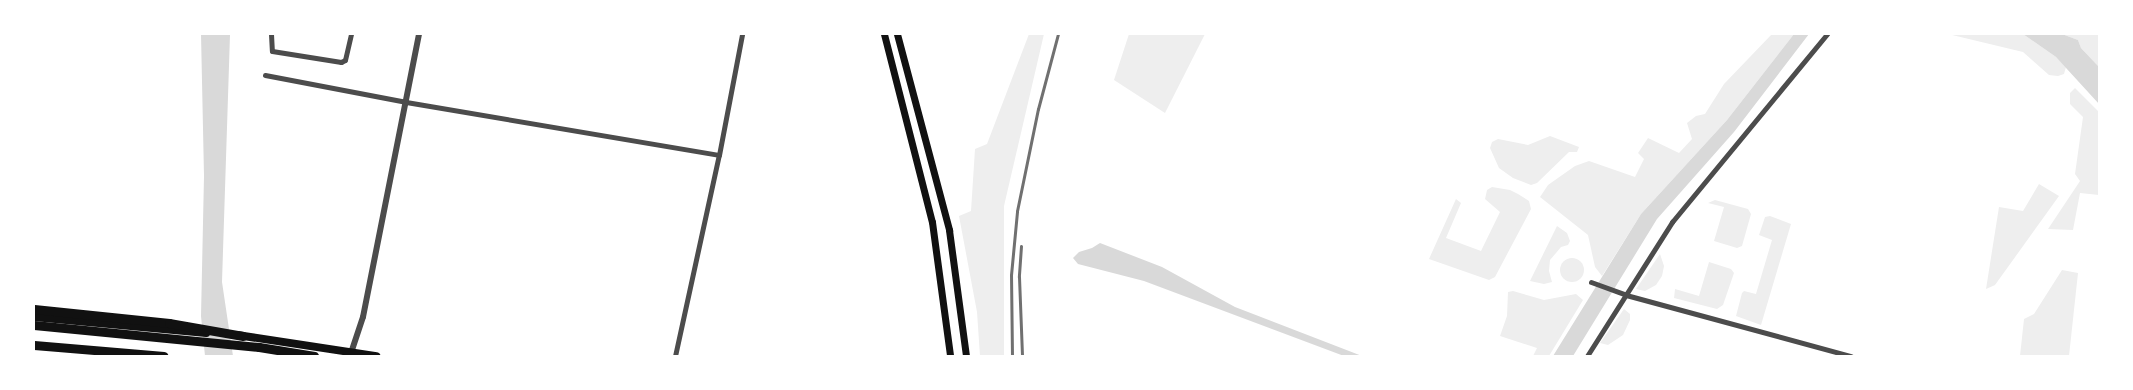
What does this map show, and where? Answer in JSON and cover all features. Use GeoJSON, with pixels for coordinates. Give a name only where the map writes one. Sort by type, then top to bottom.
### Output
{"type":"FeatureCollection","features":[{"type":"Feature","properties":{"kind":"highway"},"geometry":{"type":"LineString","coordinates":[[34,309],[86,314],[238,335]]}},
{"type":"Feature","properties":{"kind":"highway"},"geometry":{"type":"LineString","coordinates":[[34,325],[258,347],[314,356]]}},
{"type":"Feature","properties":{"kind":"highway"},"geometry":{"type":"LineString","coordinates":[[34,345],[164,356]]}},
{"type":"Feature","properties":{"kind":"main road"},"geometry":{"type":"LineString","coordinates":[[884,34],[932,222],[950,356]]}},
{"type":"Feature","properties":{"kind":"main road"},"geometry":{"type":"LineString","coordinates":[[897,34],[948,230],[966,356]]}},
{"type":"Feature","properties":{"kind":"main road"},"geometry":{"type":"LineString","coordinates":[[34,317],[192,329]]}},
{"type":"Feature","properties":{"kind":"main road"},"geometry":{"type":"LineString","coordinates":[[238,335],[351,354],[376,356]]}},
{"type":"Feature","properties":{"kind":"street"},"geometry":{"type":"LineString","coordinates":[[270,34],[272,51],[341,62],[345,60],[351,34]]}},
{"type":"Feature","properties":{"kind":"street"},"geometry":{"type":"LineString","coordinates":[[351,354],[364,317],[419,34]]}},
{"type":"Feature","properties":{"kind":"street"},"geometry":{"type":"LineString","coordinates":[[675,356],[719,155],[742,34]]}},
{"type":"Feature","properties":{"kind":"street"},"geometry":{"type":"LineString","coordinates":[[1587,356],[1672,222],[1827,34]]}},
{"type":"Feature","properties":{"kind":"street"},"geometry":{"type":"LineString","coordinates":[[265,75],[406,102],[719,155]]}},
{"type":"Feature","properties":{"kind":"street"},"geometry":{"type":"LineString","coordinates":[[1591,282],[1626,295],[1851,356]]}},
{"type":"Feature","properties":{"kind":"shaded area"},"geometry":{"type":"Polygon","coordinates":[[[201,34],[230,35],[222,282],[233,356],[205,356],[201,316],[204,176],[201,34]]]}},
{"type":"Feature","properties":{"kind":"shaded area"},"geometry":{"type":"Polygon","coordinates":[[[1029,34],[1044,34],[1004,206],[1004,356],[980,356],[977,312],[959,216],[971,211],[975,149],[987,144],[1029,34]]]}},
{"type":"Feature","properties":{"kind":"shaded area"},"geometry":{"type":"Polygon","coordinates":[[[1129,34],[1205,34],[1165,113],[1114,80],[1129,34]]]}},
{"type":"Feature","properties":{"kind":"shaded area"},"geometry":{"type":"Polygon","coordinates":[[[1772,34],[1794,34],[1727,120],[1641,214],[1602,276],[1595,267],[1588,235],[1540,197],[1548,185],[1575,166],[1589,161],[1635,177],[1644,159],[1638,153],[1648,138],[1679,153],[1692,139],[1687,123],[1696,116],[1705,114],[1724,84],[1772,34]]]}},
{"type":"Feature","properties":{"kind":"shaded area"},"geometry":{"type":"Polygon","coordinates":[[[1794,34],[1809,34],[1734,132],[1657,219],[1573,356],[1553,356],[1641,214],[1727,120],[1794,34]]]}},
{"type":"Feature","properties":{"kind":"shaded area"},"geometry":{"type":"Polygon","coordinates":[[[1948,34],[2023,34],[2056,57],[2066,67],[2064,74],[2058,76],[2049,75],[2023,52],[1948,34]]]}},
{"type":"Feature","properties":{"kind":"shaded area"},"geometry":{"type":"Polygon","coordinates":[[[2023,34],[2062,34],[2078,40],[2081,48],[2099,67],[2099,104],[2056,57],[2023,34]]]}},
{"type":"Feature","properties":{"kind":"shaded area"},"geometry":{"type":"Polygon","coordinates":[[[2062,34],[2099,34],[2099,67],[2081,48],[2078,40],[2062,34]]]}},
{"type":"Feature","properties":{"kind":"shaded area"},"geometry":{"type":"Polygon","coordinates":[[[2075,88],[2099,112],[2099,195],[2080,193],[2073,230],[2048,229],[2080,181],[2075,174],[2083,117],[2070,104],[2070,93],[2075,88]]]}},
{"type":"Feature","properties":{"kind":"shaded area"},"geometry":{"type":"Polygon","coordinates":[[[1550,136],[1579,147],[1577,152],[1569,152],[1537,183],[1531,185],[1513,178],[1499,168],[1490,148],[1492,142],[1498,139],[1528,145],[1550,136]]]}},
{"type":"Feature","properties":{"kind":"shaded area"},"geometry":{"type":"Polygon","coordinates":[[[2039,184],[2059,196],[1995,285],[1986,289],[1999,207],[2023,211],[2039,184]]]}},
{"type":"Feature","properties":{"kind":"shaded area"},"geometry":{"type":"Polygon","coordinates":[[[1492,187],[1510,190],[1518,194],[1529,201],[1531,209],[1495,277],[1489,280],[1429,259],[1456,199],[1461,203],[1446,238],[1481,251],[1500,212],[1485,199],[1487,190],[1492,187]]]}},
{"type":"Feature","properties":{"kind":"shaded area"},"geometry":{"type":"Polygon","coordinates":[[[1715,200],[1748,209],[1751,214],[1742,246],[1737,248],[1714,241],[1724,207],[1708,203],[1715,200]]]}},
{"type":"Feature","properties":{"kind":"shaded area"},"geometry":{"type":"Polygon","coordinates":[[[1770,216],[1791,224],[1761,325],[1736,316],[1742,293],[1744,291],[1756,294],[1772,240],[1759,235],[1765,217],[1770,216]]]}},
{"type":"Feature","properties":{"kind":"shaded area"},"geometry":{"type":"Polygon","coordinates":[[[1557,226],[1567,233],[1570,241],[1568,245],[1561,247],[1550,260],[1549,271],[1552,282],[1544,284],[1530,281],[1557,226]]]}},
{"type":"Feature","properties":{"kind":"shaded area"},"geometry":{"type":"Polygon","coordinates":[[[1100,243],[1162,267],[1235,307],[1362,356],[1344,356],[1144,281],[1078,264],[1073,258],[1079,252],[1100,243]]]}},
{"type":"Feature","properties":{"kind":"shaded area"},"geometry":{"type":"Polygon","coordinates":[[[1660,254],[1664,266],[1662,276],[1656,285],[1645,291],[1636,289],[1660,254]]]}},
{"type":"Feature","properties":{"kind":"shaded area"},"geometry":{"type":"Polygon","coordinates":[[[1572,258],[1580,262],[1584,270],[1580,278],[1572,282],[1564,278],[1560,270],[1564,262],[1572,258]]]}},
{"type":"Feature","properties":{"kind":"shaded area"},"geometry":{"type":"Polygon","coordinates":[[[1709,262],[1731,269],[1734,273],[1723,305],[1717,309],[1674,298],[1675,289],[1699,296],[1709,262]]]}},
{"type":"Feature","properties":{"kind":"shaded area"},"geometry":{"type":"Polygon","coordinates":[[[2062,270],[2078,273],[2069,356],[2020,356],[2024,319],[2034,314],[2062,270]]]}},
{"type":"Feature","properties":{"kind":"shaded area"},"geometry":{"type":"Polygon","coordinates":[[[1513,291],[1544,300],[1576,294],[1583,300],[1549,356],[1533,356],[1537,348],[1500,336],[1507,316],[1508,292],[1513,291]]]}},
{"type":"Feature","properties":{"kind":"shaded area"},"geometry":{"type":"Polygon","coordinates":[[[1624,309],[1630,314],[1630,320],[1623,335],[1608,345],[1600,343],[1624,309]]]}},
{"type":"Feature","properties":{"kind":"railway"},"geometry":{"type":"LineString","coordinates":[[1012,356],[1011,275],[1017,211],[1038,109],[1058,34]]}},
{"type":"Feature","properties":{"kind":"railway"},"geometry":{"type":"LineString","coordinates":[[1021,246],[1019,277],[1022,356]]}}]}
